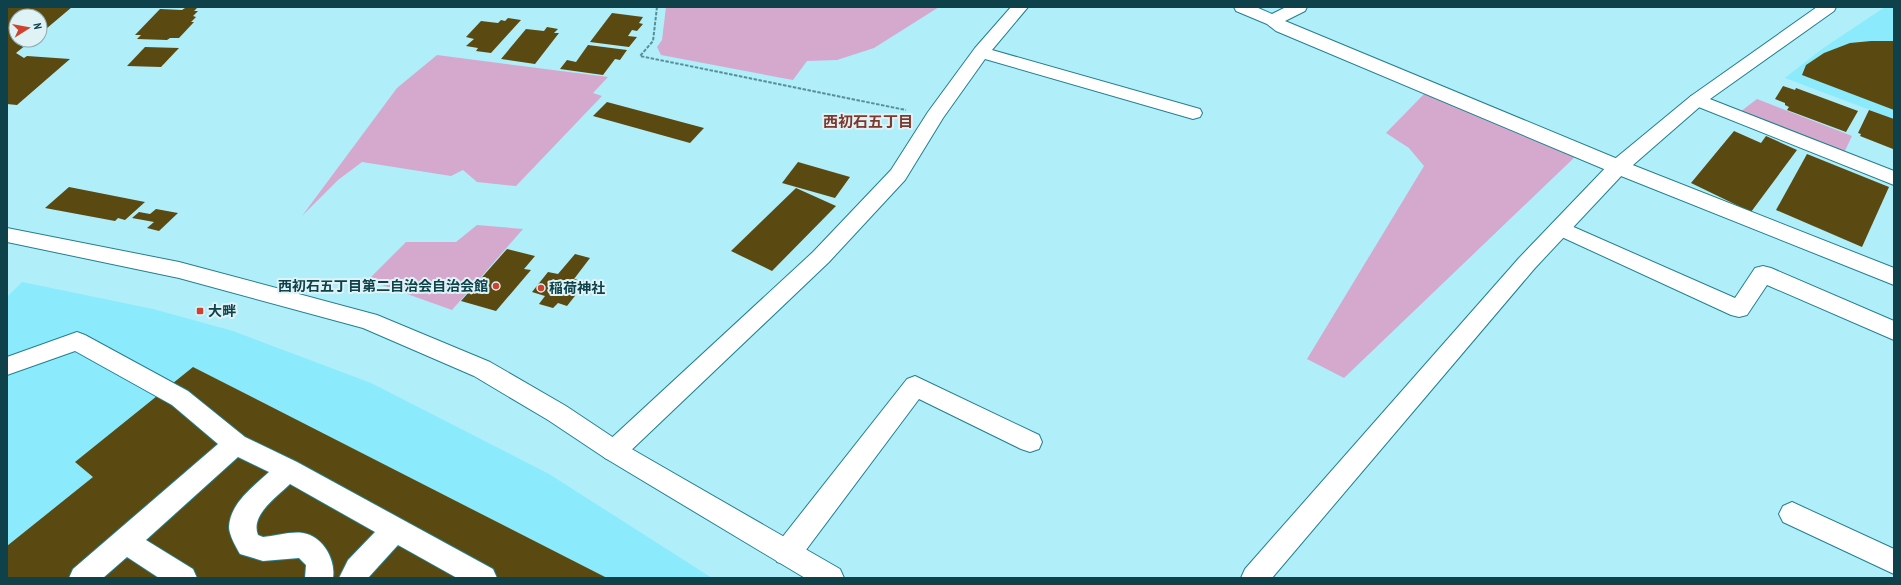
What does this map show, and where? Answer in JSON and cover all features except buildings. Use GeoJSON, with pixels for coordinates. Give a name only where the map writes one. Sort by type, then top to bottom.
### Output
{"type":"FeatureCollection","features":[{"type":"Feature","properties":{"kind":"street"},"geometry":{"type":"LineString","coordinates":[[614,451],[821,257],[898,175],[935,116],[981,52],[1020,7]]}},
{"type":"Feature","properties":{"kind":"street"},"geometry":{"type":"LineString","coordinates":[[1242,7],[1273,20],[1282,27],[1618,167],[1894,277]]}},
{"type":"Feature","properties":{"kind":"street"},"geometry":{"type":"LineString","coordinates":[[1273,20],[1299,7]]}},
{"type":"Feature","properties":{"kind":"street"},"geometry":{"type":"LineString","coordinates":[[1255,578],[1527,263],[1618,167],[1697,100],[1828,7]]}},
{"type":"Feature","properties":{"kind":"street"},"geometry":{"type":"LineString","coordinates":[[981,52],[1193,114]]}},
{"type":"Feature","properties":{"kind":"street"},"geometry":{"type":"LineString","coordinates":[[1697,100],[1894,178]]}},
{"type":"Feature","properties":{"kind":"street"},"geometry":{"type":"LineString","coordinates":[[1560,228],[1738,309],[1763,274],[1894,331]]}},
{"type":"Feature","properties":{"kind":"street"},"geometry":{"type":"LineString","coordinates":[[7,235],[179,270],[369,321],[482,369],[557,413],[614,451],[830,578]]}},
{"type":"Feature","properties":{"kind":"street"},"geometry":{"type":"LineString","coordinates":[[7,366],[77,341],[180,398],[236,444],[288,470],[483,578]]}},
{"type":"Feature","properties":{"kind":"street"},"geometry":{"type":"LineString","coordinates":[[787,553],[915,386],[1030,442]]}},
{"type":"Feature","properties":{"kind":"street"},"geometry":{"type":"LineString","coordinates":[[83,578],[236,444]]}},
{"type":"Feature","properties":{"kind":"street"},"geometry":{"type":"LineString","coordinates":[[288,470],[248,510],[242,528],[249,545],[263,549],[303,545],[315,554],[321,568],[319,578]]}},
{"type":"Feature","properties":{"kind":"street"},"geometry":{"type":"LineString","coordinates":[[1792,514],[1894,562]]}},
{"type":"Feature","properties":{"kind":"street"},"geometry":{"type":"LineString","coordinates":[[353,578],[358,569],[395,529]]}},
{"type":"Feature","properties":{"kind":"street"},"geometry":{"type":"LineString","coordinates":[[125,541],[183,578]]}},
{"type":"Feature","properties":{"kind":"path"},"geometry":{"type":"LineString","coordinates":[[657,7],[653,41],[640,56],[935,116]]}},
{"type":"Feature","properties":{"kind":"shaded area"},"geometry":{"type":"Polygon","coordinates":[[[666,7],[939,7],[874,48],[837,60],[807,61],[793,80],[661,55],[657,47],[662,40],[666,7]]]}},
{"type":"Feature","properties":{"kind":"shaded area"},"geometry":{"type":"Polygon","coordinates":[[[1885,7],[1894,7],[1894,119],[1785,78],[1822,49],[1885,7]]]}},
{"type":"Feature","properties":{"kind":"shaded area"},"geometry":{"type":"Polygon","coordinates":[[[437,55],[608,77],[593,93],[602,96],[516,186],[477,182],[463,170],[451,176],[362,162],[338,180],[302,216],[397,88],[437,55]]]}},
{"type":"Feature","properties":{"kind":"shaded area"},"geometry":{"type":"Polygon","coordinates":[[[1428,90],[1578,154],[1344,378],[1307,359],[1424,166],[1409,148],[1386,133],[1428,90]]]}},
{"type":"Feature","properties":{"kind":"shaded area"},"geometry":{"type":"Polygon","coordinates":[[[1757,99],[1852,136],[1844,153],[1740,112],[1757,99]]]}},
{"type":"Feature","properties":{"kind":"shaded area"},"geometry":{"type":"Polygon","coordinates":[[[477,225],[523,229],[452,310],[368,280],[406,242],[456,242],[477,225]]]}},
{"type":"Feature","properties":{"kind":"shaded area"},"geometry":{"type":"Polygon","coordinates":[[[22,282],[153,309],[233,331],[371,383],[549,474],[712,578],[7,578],[7,297],[22,282]]]}},
{"type":"Feature","properties":{"kind":"place","name":"西初石五丁目第二自治会自治会館"},"geometry":{"type":"Point","coordinates":[496,286]}},
{"type":"Feature","properties":{"kind":"place","name":"稲荷神社"},"geometry":{"type":"Point","coordinates":[541,288]}},
{"type":"Feature","properties":{"kind":"place","name":"大畔"},"geometry":{"type":"Point","coordinates":[200,311]}},
{"type":"Feature","properties":{"kind":"district","name":"西初石五丁目"},"geometry":{"type":"Point","coordinates":[868,121]}}]}
